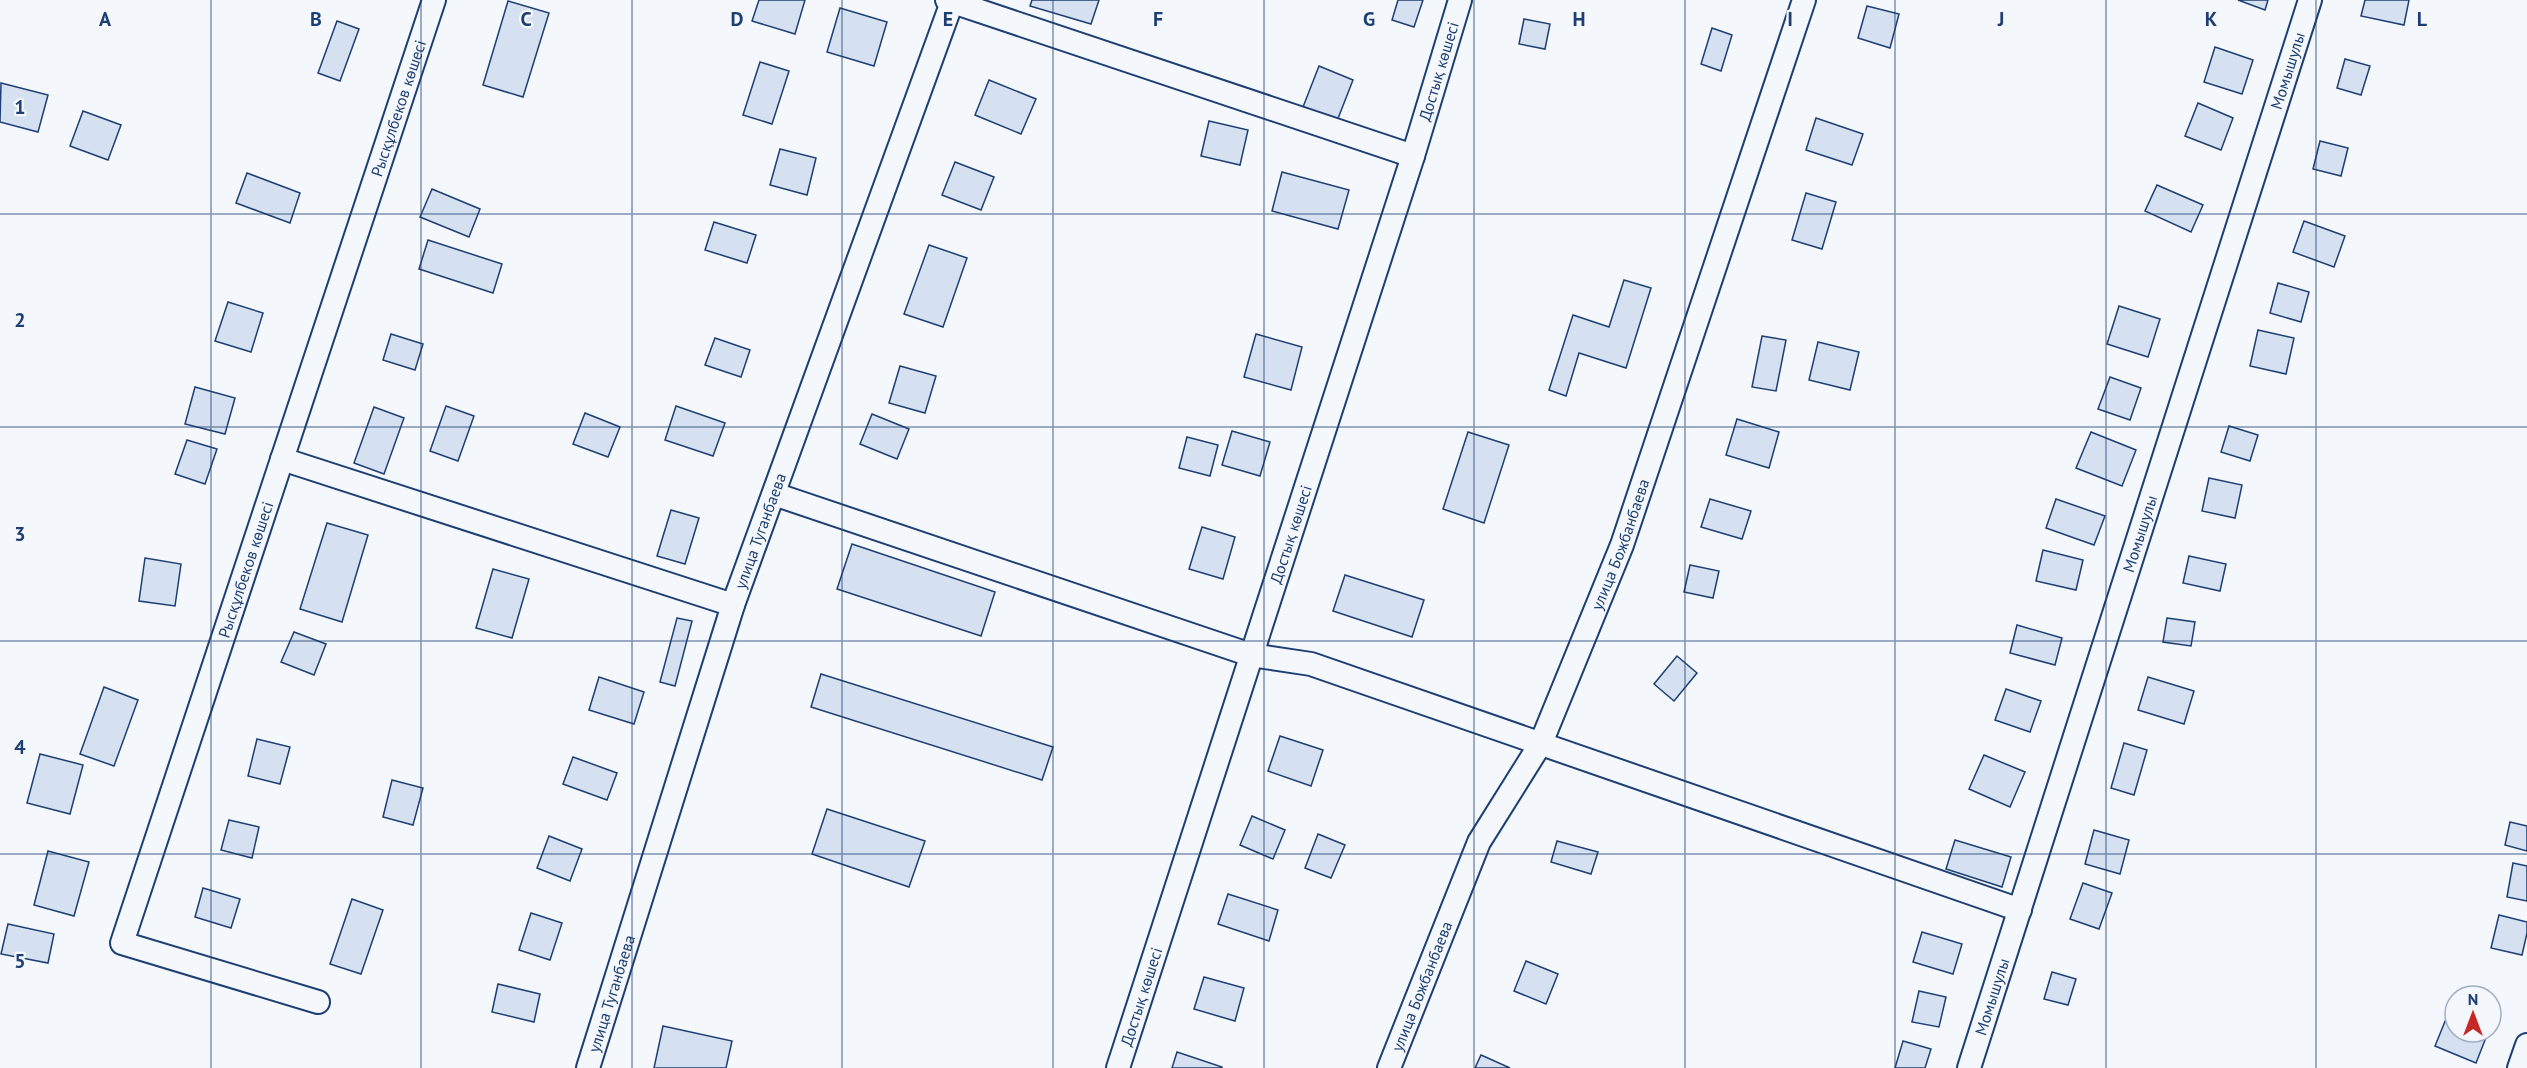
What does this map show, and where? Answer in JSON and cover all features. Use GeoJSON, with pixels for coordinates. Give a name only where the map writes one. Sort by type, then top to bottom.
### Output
{"type":"FeatureCollection","features":[{"type":"Feature","properties":{"kind":"street","name":"Рысқұлбеков көшесі"},"geometry":{"type":"LineString","coordinates":[[318,1002],[122,943],[434,0]]}},
{"type":"Feature","properties":{"kind":"street","name":"Достық көшесі"},"geometry":{"type":"LineString","coordinates":[[1118,1068],[1413,156],[1460,0]]}},
{"type":"Feature","properties":{"kind":"street","name":"улица Божбанбаева"},"geometry":{"type":"LineString","coordinates":[[1389,1068],[1479,842],[1540,743],[1622,545],[1804,0]]}},
{"type":"Feature","properties":{"kind":"street","name":"Момышулы"},"geometry":{"type":"LineString","coordinates":[[1969,1068],[2310,0]]}},
{"type":"Feature","properties":{"kind":"street"},"geometry":{"type":"LineString","coordinates":[[949,1],[1413,156]]}},
{"type":"Feature","properties":{"kind":"street","name":"улица Туганбаева"},"geometry":{"type":"LineString","coordinates":[[588,1068],[734,605],[949,1]]}},
{"type":"Feature","properties":{"kind":"street"},"geometry":{"type":"LineString","coordinates":[[282,459],[734,605]]}},
{"type":"Feature","properties":{"kind":"street"},"geometry":{"type":"LineString","coordinates":[[774,494],[1251,654],[1311,664],[2020,910]]}},
{"type":"Feature","properties":{"kind":"street"},"geometry":{"type":"LineString","coordinates":[[2519,1068],[2527,1045]]}},
{"type":"Feature","properties":{"kind":"building"},"geometry":{"type":"Polygon","coordinates":[[[759,0],[805,0],[795,34],[752,21],[759,0]]]}},
{"type":"Feature","properties":{"kind":"building"},"geometry":{"type":"Polygon","coordinates":[[[1032,0],[1099,0],[1091,24],[1030,6],[1032,0]]]}},
{"type":"Feature","properties":{"kind":"building"},"geometry":{"type":"Polygon","coordinates":[[[1398,0],[1423,0],[1414,27],[1392,20],[1398,0]]]}},
{"type":"Feature","properties":{"kind":"building"},"geometry":{"type":"Polygon","coordinates":[[[2238,0],[2268,0],[2265,10],[2238,0]]]}},
{"type":"Feature","properties":{"kind":"building"},"geometry":{"type":"Polygon","coordinates":[[[2365,0],[2409,0],[2404,25],[2361,16],[2365,0]]]}},
{"type":"Feature","properties":{"kind":"building"},"geometry":{"type":"Polygon","coordinates":[[[508,1],[549,13],[523,97],[483,85],[508,1]]]}},
{"type":"Feature","properties":{"kind":"building"},"geometry":{"type":"Polygon","coordinates":[[[1867,6],[1899,14],[1890,48],[1858,38],[1867,6]]]}},
{"type":"Feature","properties":{"kind":"building"},"geometry":{"type":"Polygon","coordinates":[[[840,8],[887,22],[874,66],[827,52],[840,8]]]}},
{"type":"Feature","properties":{"kind":"building"},"geometry":{"type":"Polygon","coordinates":[[[1524,19],[1550,24],[1545,49],[1519,44],[1524,19]]]}},
{"type":"Feature","properties":{"kind":"building"},"geometry":{"type":"Polygon","coordinates":[[[337,21],[359,29],[340,81],[318,73],[337,21]]]}},
{"type":"Feature","properties":{"kind":"building"},"geometry":{"type":"Polygon","coordinates":[[[1712,28],[1732,35],[1721,71],[1701,64],[1712,28]]]}},
{"type":"Feature","properties":{"kind":"building"},"geometry":{"type":"Polygon","coordinates":[[[2215,47],[2253,60],[2242,94],[2204,82],[2215,47]]]}},
{"type":"Feature","properties":{"kind":"building"},"geometry":{"type":"Polygon","coordinates":[[[2345,59],[2370,66],[2361,95],[2337,88],[2345,59]]]}},
{"type":"Feature","properties":{"kind":"building"},"geometry":{"type":"Polygon","coordinates":[[[760,62],[789,71],[772,124],[743,115],[760,62]]]}},
{"type":"Feature","properties":{"kind":"building"},"geometry":{"type":"Polygon","coordinates":[[[1319,66],[1353,80],[1337,121],[1303,107],[1319,66]]]}},
{"type":"Feature","properties":{"kind":"building"},"geometry":{"type":"Polygon","coordinates":[[[989,80],[1036,99],[1021,134],[975,115],[989,80]]]}},
{"type":"Feature","properties":{"kind":"building"},"geometry":{"type":"Polygon","coordinates":[[[1,83],[48,95],[38,132],[0,122],[1,83]]]}},
{"type":"Feature","properties":{"kind":"building"},"geometry":{"type":"Polygon","coordinates":[[[2198,103],[2233,118],[2221,150],[2185,136],[2198,103]]]}},
{"type":"Feature","properties":{"kind":"building"},"geometry":{"type":"Polygon","coordinates":[[[83,111],[121,125],[108,160],[70,146],[83,111]]]}},
{"type":"Feature","properties":{"kind":"building"},"geometry":{"type":"Polygon","coordinates":[[[1816,118],[1863,134],[1852,165],[1806,150],[1816,118]]]}},
{"type":"Feature","properties":{"kind":"building"},"geometry":{"type":"Polygon","coordinates":[[[1209,121],[1248,130],[1240,165],[1201,156],[1209,121]]]}},
{"type":"Feature","properties":{"kind":"building"},"geometry":{"type":"Polygon","coordinates":[[[2320,141],[2348,148],[2341,176],[2313,169],[2320,141]]]}},
{"type":"Feature","properties":{"kind":"building"},"geometry":{"type":"Polygon","coordinates":[[[780,149],[816,158],[807,195],[770,185],[780,149]]]}},
{"type":"Feature","properties":{"kind":"building"},"geometry":{"type":"Polygon","coordinates":[[[955,162],[994,177],[981,210],[942,195],[955,162]]]}},
{"type":"Feature","properties":{"kind":"building"},"geometry":{"type":"Polygon","coordinates":[[[1282,172],[1349,190],[1338,229],[1272,211],[1282,172]]]}},
{"type":"Feature","properties":{"kind":"building"},"geometry":{"type":"Polygon","coordinates":[[[247,173],[300,193],[290,223],[236,203],[247,173]]]}},
{"type":"Feature","properties":{"kind":"building"},"geometry":{"type":"Polygon","coordinates":[[[2157,185],[2203,205],[2191,232],[2145,211],[2157,185]]]}},
{"type":"Feature","properties":{"kind":"building"},"geometry":{"type":"Polygon","coordinates":[[[432,189],[480,209],[469,237],[420,217],[432,189]]]}},
{"type":"Feature","properties":{"kind":"building"},"geometry":{"type":"Polygon","coordinates":[[[1806,193],[1836,202],[1822,249],[1792,240],[1806,193]]]}},
{"type":"Feature","properties":{"kind":"building"},"geometry":{"type":"Polygon","coordinates":[[[2304,221],[2345,236],[2334,267],[2293,252],[2304,221]]]}},
{"type":"Feature","properties":{"kind":"building"},"geometry":{"type":"Polygon","coordinates":[[[714,222],[756,235],[747,263],[705,250],[714,222]]]}},
{"type":"Feature","properties":{"kind":"building"},"geometry":{"type":"Polygon","coordinates":[[[428,240],[502,264],[493,293],[419,269],[428,240]]]}},
{"type":"Feature","properties":{"kind":"building"},"geometry":{"type":"Polygon","coordinates":[[[929,245],[967,258],[943,327],[904,314],[929,245]]]}},
{"type":"Feature","properties":{"kind":"building"},"geometry":{"type":"Polygon","coordinates":[[[1624,280],[1651,288],[1626,368],[1579,353],[1566,396],[1549,390],[1573,315],[1609,327],[1624,280]]]}},
{"type":"Feature","properties":{"kind":"building"},"geometry":{"type":"Polygon","coordinates":[[[2278,283],[2309,292],[2301,322],[2270,313],[2278,283]]]}},
{"type":"Feature","properties":{"kind":"building"},"geometry":{"type":"Polygon","coordinates":[[[228,302],[263,313],[251,352],[215,341],[228,302]]]}},
{"type":"Feature","properties":{"kind":"building"},"geometry":{"type":"Polygon","coordinates":[[[2119,306],[2160,319],[2148,357],[2107,344],[2119,306]]]}},
{"type":"Feature","properties":{"kind":"building"},"geometry":{"type":"Polygon","coordinates":[[[2258,330],[2294,338],[2286,374],[2250,366],[2258,330]]]}},
{"type":"Feature","properties":{"kind":"building"},"geometry":{"type":"Polygon","coordinates":[[[391,334],[423,344],[415,370],[383,360],[391,334]]]}},
{"type":"Feature","properties":{"kind":"building"},"geometry":{"type":"Polygon","coordinates":[[[1256,334],[1302,347],[1291,390],[1244,377],[1256,334]]]}},
{"type":"Feature","properties":{"kind":"building"},"geometry":{"type":"Polygon","coordinates":[[[1762,336],[1786,340],[1776,391],[1752,387],[1762,336]]]}},
{"type":"Feature","properties":{"kind":"building"},"geometry":{"type":"Polygon","coordinates":[[[715,338],[750,350],[741,377],[705,365],[715,338]]]}},
{"type":"Feature","properties":{"kind":"building"},"geometry":{"type":"Polygon","coordinates":[[[1818,342],[1859,352],[1850,390],[1809,380],[1818,342]]]}},
{"type":"Feature","properties":{"kind":"building"},"geometry":{"type":"Polygon","coordinates":[[[900,366],[936,376],[925,413],[889,403],[900,366]]]}},
{"type":"Feature","properties":{"kind":"building"},"geometry":{"type":"Polygon","coordinates":[[[2110,377],[2141,388],[2130,420],[2098,409],[2110,377]]]}},
{"type":"Feature","properties":{"kind":"building"},"geometry":{"type":"Polygon","coordinates":[[[195,387],[235,398],[225,434],[185,424],[195,387]]]}},
{"type":"Feature","properties":{"kind":"building"},"geometry":{"type":"Polygon","coordinates":[[[446,406],[474,416],[458,461],[430,451],[446,406]]]}},
{"type":"Feature","properties":{"kind":"building"},"geometry":{"type":"Polygon","coordinates":[[[676,406],[725,423],[713,456],[665,440],[676,406]]]}},
{"type":"Feature","properties":{"kind":"building"},"geometry":{"type":"Polygon","coordinates":[[[374,407],[404,418],[384,474],[354,463],[374,407]]]}},
{"type":"Feature","properties":{"kind":"building"},"geometry":{"type":"Polygon","coordinates":[[[585,413],[620,427],[608,457],[573,444],[585,413]]]}},
{"type":"Feature","properties":{"kind":"building"},"geometry":{"type":"Polygon","coordinates":[[[872,414],[909,429],[897,459],[860,444],[872,414]]]}},
{"type":"Feature","properties":{"kind":"building"},"geometry":{"type":"Polygon","coordinates":[[[1737,419],[1779,432],[1769,468],[1726,455],[1737,419]]]}},
{"type":"Feature","properties":{"kind":"building"},"geometry":{"type":"Polygon","coordinates":[[[2229,426],[2258,435],[2250,461],[2221,452],[2229,426]]]}},
{"type":"Feature","properties":{"kind":"building"},"geometry":{"type":"Polygon","coordinates":[[[1232,431],[1270,442],[1260,476],[1222,465],[1232,431]]]}},
{"type":"Feature","properties":{"kind":"building"},"geometry":{"type":"Polygon","coordinates":[[[1468,432],[1509,445],[1484,523],[1443,509],[1468,432]]]}},
{"type":"Feature","properties":{"kind":"building"},"geometry":{"type":"Polygon","coordinates":[[[2091,432],[2136,450],[2122,486],[2076,468],[2091,432]]]}},
{"type":"Feature","properties":{"kind":"building"},"geometry":{"type":"Polygon","coordinates":[[[1187,437],[1218,445],[1210,476],[1179,468],[1187,437]]]}},
{"type":"Feature","properties":{"kind":"building"},"geometry":{"type":"Polygon","coordinates":[[[187,440],[217,449],[205,484],[175,474],[187,440]]]}},
{"type":"Feature","properties":{"kind":"building"},"geometry":{"type":"Polygon","coordinates":[[[2209,478],[2242,485],[2235,518],[2202,511],[2209,478]]]}},
{"type":"Feature","properties":{"kind":"building"},"geometry":{"type":"Polygon","coordinates":[[[1710,499],[1751,511],[1742,539],[1701,527],[1710,499]]]}},
{"type":"Feature","properties":{"kind":"building"},"geometry":{"type":"Polygon","coordinates":[[[2056,499],[2105,516],[2094,545],[2046,528],[2056,499]]]}},
{"type":"Feature","properties":{"kind":"building"},"geometry":{"type":"Polygon","coordinates":[[[671,510],[699,518],[685,564],[657,556],[671,510]]]}},
{"type":"Feature","properties":{"kind":"building"},"geometry":{"type":"Polygon","coordinates":[[[327,523],[368,535],[342,622],[300,609],[327,523]]]}},
{"type":"Feature","properties":{"kind":"building"},"geometry":{"type":"Polygon","coordinates":[[[1202,527],[1235,537],[1223,579],[1189,569],[1202,527]]]}},
{"type":"Feature","properties":{"kind":"building"},"geometry":{"type":"Polygon","coordinates":[[[852,544],[995,592],[981,636],[837,589],[852,544]]]}},
{"type":"Feature","properties":{"kind":"building"},"geometry":{"type":"Polygon","coordinates":[[[2043,550],[2083,560],[2076,590],[2036,581],[2043,550]]]}},
{"type":"Feature","properties":{"kind":"building"},"geometry":{"type":"Polygon","coordinates":[[[2189,556],[2226,564],[2220,591],[2183,583],[2189,556]]]}},
{"type":"Feature","properties":{"kind":"building"},"geometry":{"type":"Polygon","coordinates":[[[145,558],[181,564],[175,606],[139,601],[145,558]]]}},
{"type":"Feature","properties":{"kind":"building"},"geometry":{"type":"Polygon","coordinates":[[[1690,565],[1719,571],[1713,598],[1684,592],[1690,565]]]}},
{"type":"Feature","properties":{"kind":"building"},"geometry":{"type":"Polygon","coordinates":[[[493,569],[529,579],[512,638],[476,628],[493,569]]]}},
{"type":"Feature","properties":{"kind":"building"},"geometry":{"type":"Polygon","coordinates":[[[1345,575],[1424,600],[1412,637],[1333,611],[1345,575]]]}},
{"type":"Feature","properties":{"kind":"building"},"geometry":{"type":"Polygon","coordinates":[[[677,618],[692,621],[675,686],[660,682],[677,618]]]}},
{"type":"Feature","properties":{"kind":"building"},"geometry":{"type":"Polygon","coordinates":[[[2167,618],[2195,622],[2191,646],[2163,642],[2167,618]]]}},
{"type":"Feature","properties":{"kind":"building"},"geometry":{"type":"Polygon","coordinates":[[[2017,625],[2062,638],[2055,665],[2010,653],[2017,625]]]}},
{"type":"Feature","properties":{"kind":"building"},"geometry":{"type":"Polygon","coordinates":[[[294,632],[326,644],[314,675],[281,662],[294,632]]]}},
{"type":"Feature","properties":{"kind":"building"},"geometry":{"type":"Polygon","coordinates":[[[1677,656],[1697,673],[1674,701],[1654,684],[1677,656]]]}},
{"type":"Feature","properties":{"kind":"building"},"geometry":{"type":"Polygon","coordinates":[[[821,674],[1053,747],[1042,780],[811,707],[821,674]]]}},
{"type":"Feature","properties":{"kind":"building"},"geometry":{"type":"Polygon","coordinates":[[[599,677],[644,692],[634,724],[589,710],[599,677]]]}},
{"type":"Feature","properties":{"kind":"building"},"geometry":{"type":"Polygon","coordinates":[[[2148,677],[2194,691],[2184,724],[2138,710],[2148,677]]]}},
{"type":"Feature","properties":{"kind":"building"},"geometry":{"type":"Polygon","coordinates":[[[104,687],[138,700],[114,766],[80,754],[104,687]]]}},
{"type":"Feature","properties":{"kind":"building"},"geometry":{"type":"Polygon","coordinates":[[[2006,689],[2041,701],[2030,732],[1995,720],[2006,689]]]}},
{"type":"Feature","properties":{"kind":"building"},"geometry":{"type":"Polygon","coordinates":[[[1280,736],[1323,750],[1311,786],[1268,771],[1280,736]]]}},
{"type":"Feature","properties":{"kind":"building"},"geometry":{"type":"Polygon","coordinates":[[[257,739],[290,747],[280,784],[248,776],[257,739]]]}},
{"type":"Feature","properties":{"kind":"building"},"geometry":{"type":"Polygon","coordinates":[[[2124,743],[2147,750],[2134,795],[2111,788],[2124,743]]]}},
{"type":"Feature","properties":{"kind":"building"},"geometry":{"type":"Polygon","coordinates":[[[40,754],[83,765],[70,814],[27,803],[40,754]]]}},
{"type":"Feature","properties":{"kind":"building"},"geometry":{"type":"Polygon","coordinates":[[[1984,755],[2025,772],[2010,807],[1969,789],[1984,755]]]}},
{"type":"Feature","properties":{"kind":"building"},"geometry":{"type":"Polygon","coordinates":[[[573,757],[617,773],[607,800],[563,784],[573,757]]]}},
{"type":"Feature","properties":{"kind":"building"},"geometry":{"type":"Polygon","coordinates":[[[392,780],[423,788],[413,825],[383,817],[392,780]]]}},
{"type":"Feature","properties":{"kind":"building"},"geometry":{"type":"Polygon","coordinates":[[[827,809],[925,841],[909,887],[812,854],[827,809]]]}},
{"type":"Feature","properties":{"kind":"building"},"geometry":{"type":"Polygon","coordinates":[[[1252,816],[1285,830],[1273,859],[1240,845],[1252,816]]]}},
{"type":"Feature","properties":{"kind":"building"},"geometry":{"type":"Polygon","coordinates":[[[229,820],[259,827],[252,858],[221,850],[229,820]]]}},
{"type":"Feature","properties":{"kind":"building"},"geometry":{"type":"Polygon","coordinates":[[[2510,822],[2527,826],[2527,851],[2505,845],[2510,822]]]}},
{"type":"Feature","properties":{"kind":"building"},"geometry":{"type":"Polygon","coordinates":[[[2094,830],[2129,840],[2120,874],[2085,864],[2094,830]]]}},
{"type":"Feature","properties":{"kind":"building"},"geometry":{"type":"Polygon","coordinates":[[[1318,834],[1345,845],[1331,878],[1305,868],[1318,834]]]}},
{"type":"Feature","properties":{"kind":"building"},"geometry":{"type":"Polygon","coordinates":[[[549,836],[582,849],[570,881],[537,868],[549,836]]]}},
{"type":"Feature","properties":{"kind":"building"},"geometry":{"type":"Polygon","coordinates":[[[1955,840],[2011,857],[2002,887],[1946,869],[1955,840]]]}},
{"type":"Feature","properties":{"kind":"building"},"geometry":{"type":"Polygon","coordinates":[[[1557,841],[1598,852],[1591,874],[1551,862],[1557,841]]]}},
{"type":"Feature","properties":{"kind":"building"},"geometry":{"type":"Polygon","coordinates":[[[48,851],[89,862],[74,916],[34,905],[48,851]]]}},
{"type":"Feature","properties":{"kind":"building"},"geometry":{"type":"Polygon","coordinates":[[[2513,863],[2527,866],[2527,901],[2507,897],[2513,863]]]}},
{"type":"Feature","properties":{"kind":"building"},"geometry":{"type":"Polygon","coordinates":[[[2083,883],[2112,893],[2099,929],[2070,919],[2083,883]]]}},
{"type":"Feature","properties":{"kind":"building"},"geometry":{"type":"Polygon","coordinates":[[[203,888],[240,899],[231,928],[195,917],[203,888]]]}},
{"type":"Feature","properties":{"kind":"building"},"geometry":{"type":"Polygon","coordinates":[[[1228,894],[1278,910],[1269,941],[1218,924],[1228,894]]]}},
{"type":"Feature","properties":{"kind":"building"},"geometry":{"type":"Polygon","coordinates":[[[352,899],[383,910],[361,974],[330,964],[352,899]]]}},
{"type":"Feature","properties":{"kind":"building"},"geometry":{"type":"Polygon","coordinates":[[[531,913],[562,923],[550,960],[519,950],[531,913]]]}},
{"type":"Feature","properties":{"kind":"building"},"geometry":{"type":"Polygon","coordinates":[[[2499,915],[2527,922],[2522,955],[2491,948],[2499,915]]]}},
{"type":"Feature","properties":{"kind":"building"},"geometry":{"type":"Polygon","coordinates":[[[8,924],[54,934],[48,963],[1,954],[8,924]]]}},
{"type":"Feature","properties":{"kind":"building"},"geometry":{"type":"Polygon","coordinates":[[[1922,932],[1962,944],[1953,974],[1913,962],[1922,932]]]}},
{"type":"Feature","properties":{"kind":"building"},"geometry":{"type":"Polygon","coordinates":[[[1526,961],[1558,974],[1546,1004],[1514,991],[1526,961]]]}},
{"type":"Feature","properties":{"kind":"building"},"geometry":{"type":"Polygon","coordinates":[[[2052,972],[2076,979],[2068,1005],[2044,999],[2052,972]]]}},
{"type":"Feature","properties":{"kind":"building"},"geometry":{"type":"Polygon","coordinates":[[[1204,977],[1244,988],[1235,1021],[1194,1009],[1204,977]]]}},
{"type":"Feature","properties":{"kind":"building"},"geometry":{"type":"Polygon","coordinates":[[[498,984],[540,994],[534,1022],[492,1012],[498,984]]]}},
{"type":"Feature","properties":{"kind":"building"},"geometry":{"type":"Polygon","coordinates":[[[1919,991],[1946,997],[1939,1027],[1912,1022],[1919,991]]]}},
{"type":"Feature","properties":{"kind":"building"},"geometry":{"type":"Polygon","coordinates":[[[663,1026],[732,1041],[726,1068],[654,1068],[663,1026]]]}},
{"type":"Feature","properties":{"kind":"building"},"geometry":{"type":"Polygon","coordinates":[[[2443,1026],[2443,1044],[2483,1044],[2476,1063],[2435,1046],[2443,1026]]]}},
{"type":"Feature","properties":{"kind":"building"},"geometry":{"type":"Polygon","coordinates":[[[1903,1041],[1931,1049],[1925,1068],[1895,1068],[1903,1041]]]}},
{"type":"Feature","properties":{"kind":"building"},"geometry":{"type":"Polygon","coordinates":[[[1177,1052],[1222,1067],[1222,1068],[1172,1068],[1177,1052]]]}},
{"type":"Feature","properties":{"kind":"building"},"geometry":{"type":"Polygon","coordinates":[[[1481,1055],[1510,1068],[1475,1068],[1481,1055]]]}}]}
